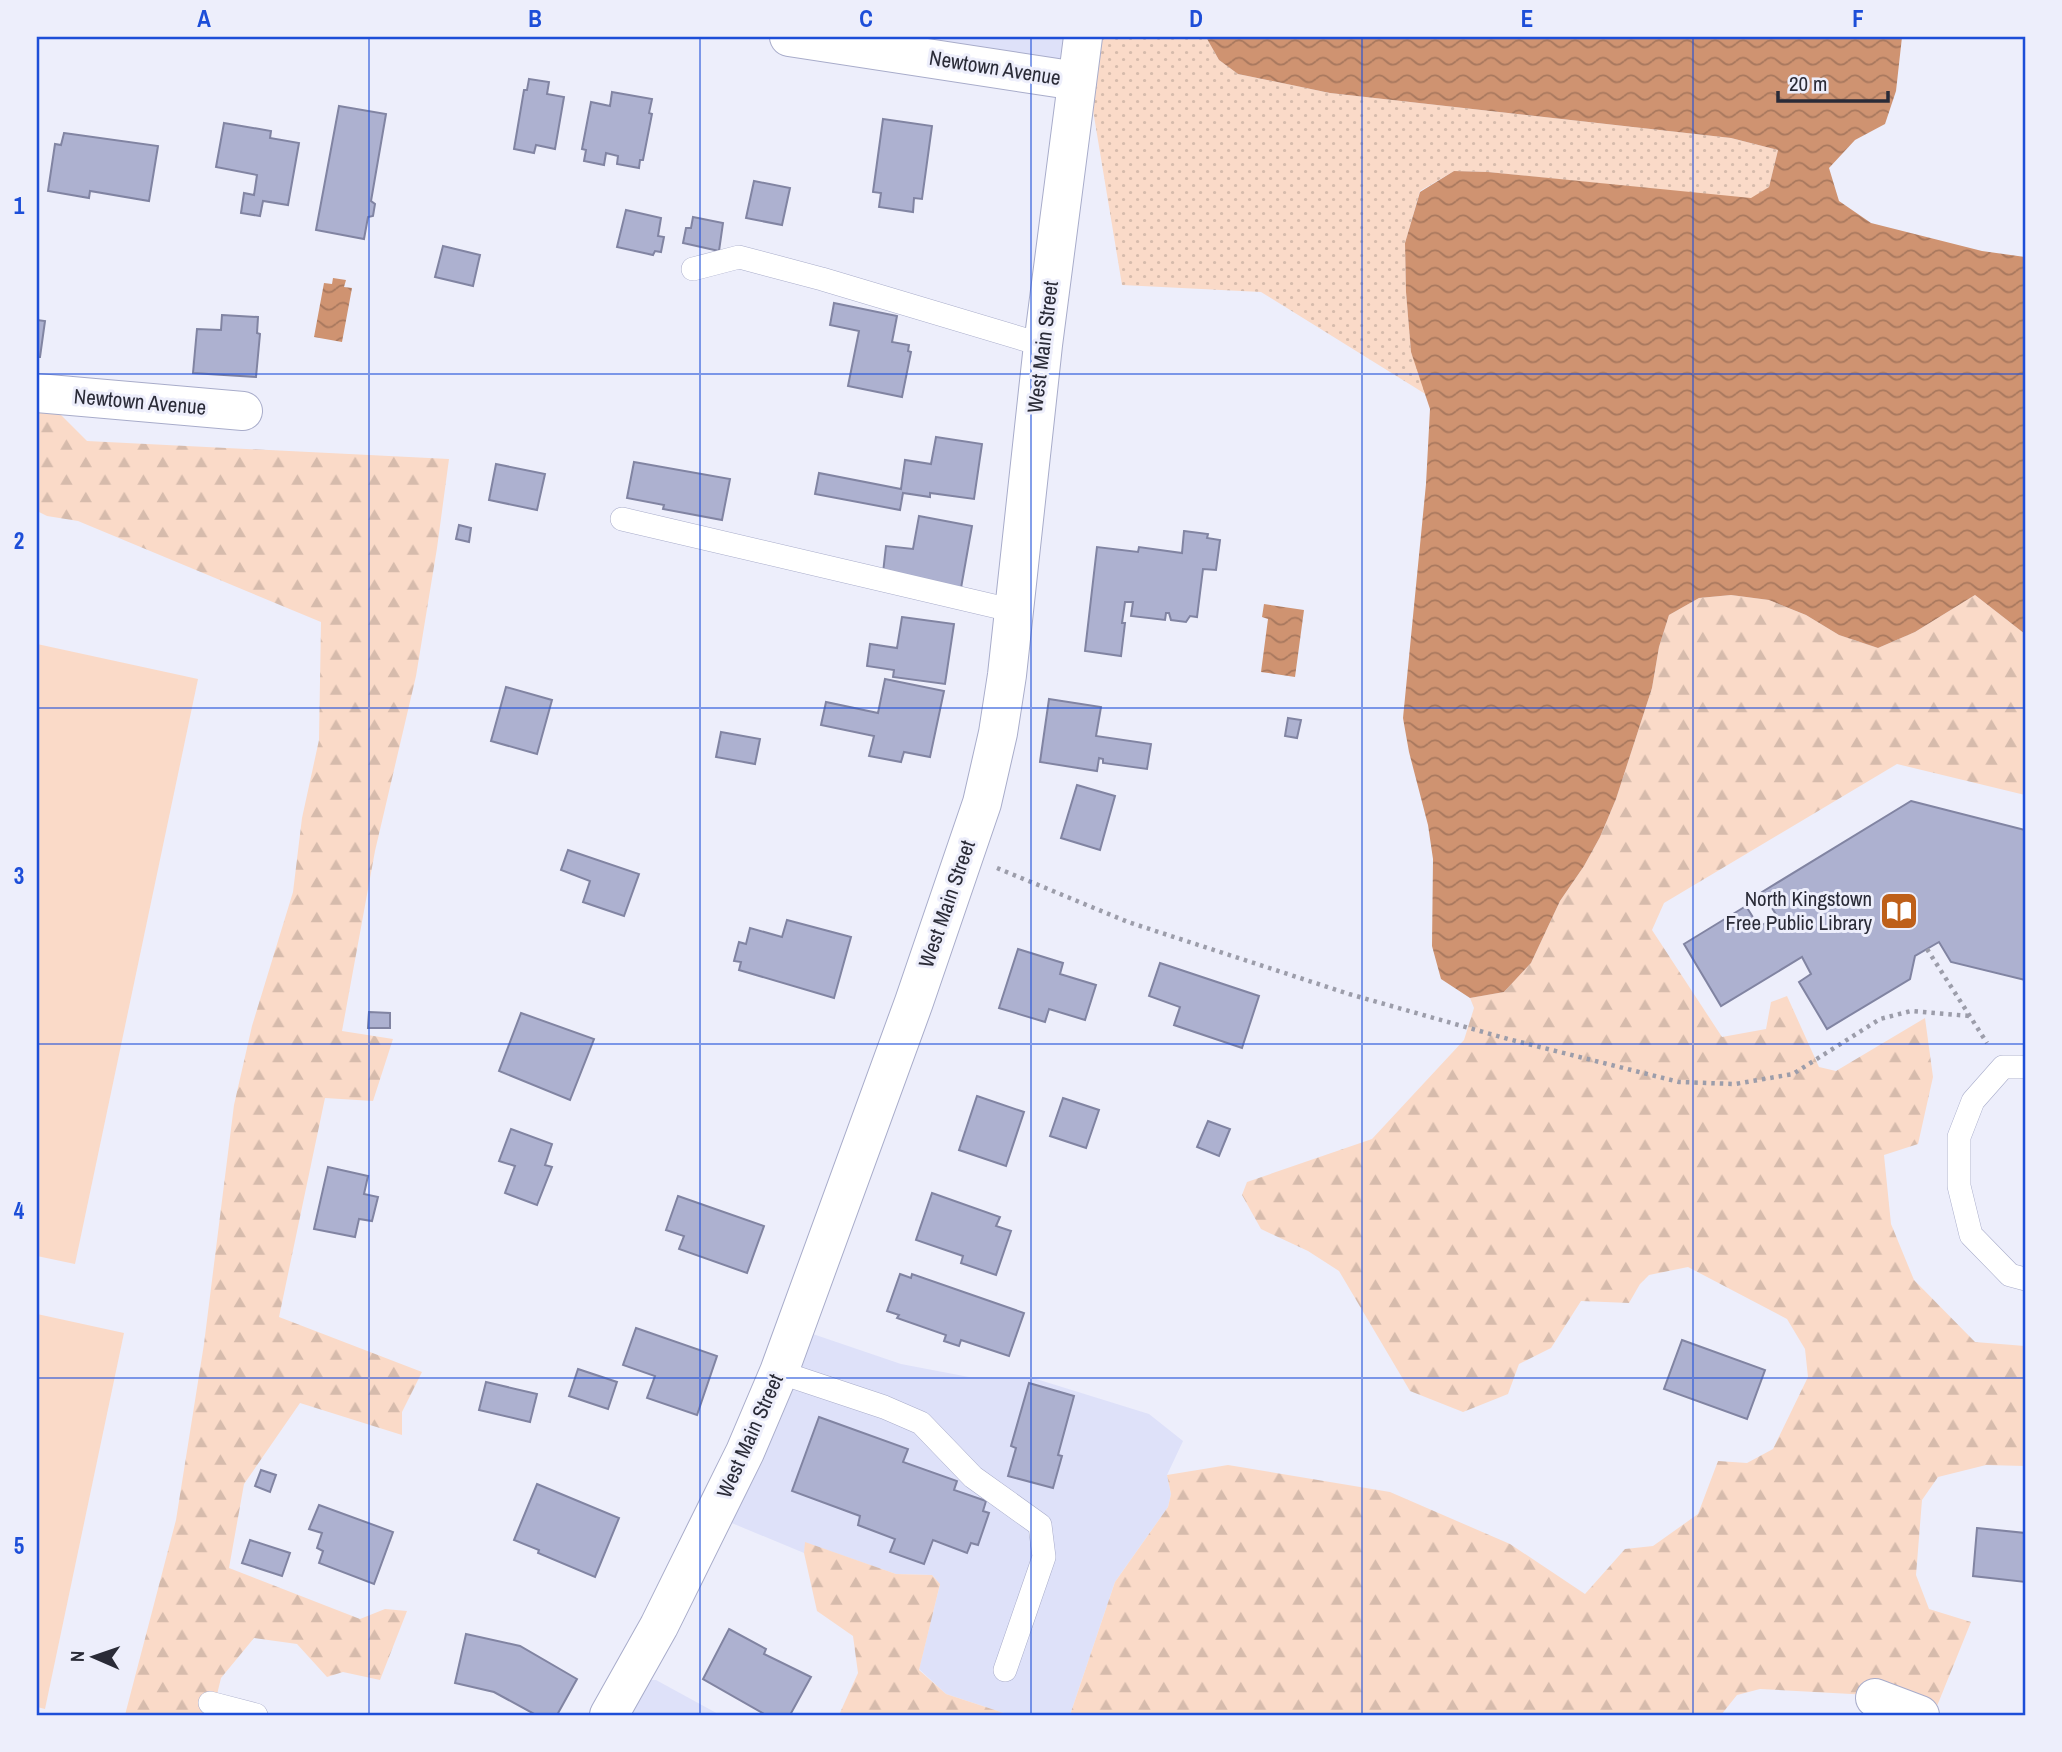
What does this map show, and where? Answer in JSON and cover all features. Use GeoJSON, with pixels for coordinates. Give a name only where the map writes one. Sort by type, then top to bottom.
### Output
{"type":"FeatureCollection","features":[{"type":"Feature","properties":{"kind":"main road","name":"Newtown Avenue"},"geometry":{"type":"LineString","coordinates":[[789,37],[1077,80]]}},
{"type":"Feature","properties":{"kind":"main road","name":"West Main Street"},"geometry":{"type":"LineString","coordinates":[[609,1715],[659,1626],[727,1490],[779,1372],[914,1002],[982,803],[998,733],[1015,611],[1043,345],[1083,37]]}},
{"type":"Feature","properties":{"kind":"main road","name":"Newtown Avenue"},"geometry":{"type":"LineString","coordinates":[[37,393],[243,411]]}},
{"type":"Feature","properties":{"kind":"main road"},"geometry":{"type":"LineString","coordinates":[[1875,1698],[1920,1715]]}},
{"type":"Feature","properties":{"kind":"lane"},"geometry":{"type":"LineString","coordinates":[[693,269],[739,257],[1043,345]]}},
{"type":"Feature","properties":{"kind":"lane"},"geometry":{"type":"LineString","coordinates":[[622,519],[1015,611]]}},
{"type":"Feature","properties":{"kind":"lane"},"geometry":{"type":"LineString","coordinates":[[2014,1067],[1973,1101],[1959,1137],[1959,1186],[1971,1235],[2010,1275],[2025,1279]]}},
{"type":"Feature","properties":{"kind":"lane"},"geometry":{"type":"LineString","coordinates":[[779,1372],[884,1407],[921,1423],[973,1477],[1040,1525],[1044,1557],[1005,1670]]}},
{"type":"Feature","properties":{"kind":"lane"},"geometry":{"type":"LineString","coordinates":[[210,1703],[256,1715]]}},
{"type":"Feature","properties":{"kind":"path"},"geometry":{"type":"LineString","coordinates":[[965,854],[1128,922],[1349,994],[1508,1039],[1679,1082],[1735,1084],[1793,1074],[1880,1019],[1890,1016],[1912,1012],[1970,1016]]}},
{"type":"Feature","properties":{"kind":"path"},"geometry":{"type":"LineString","coordinates":[[1927,949],[1970,1016],[2014,1067]]}},
{"type":"Feature","properties":{"kind":"shaded area"},"geometry":{"type":"Polygon","coordinates":[[[799,37],[1095,37],[1088,80],[799,37]]]}},
{"type":"Feature","properties":{"kind":"shaded area"},"geometry":{"type":"Polygon","coordinates":[[[804,1331],[901,1364],[969,1377],[1033,1378],[1149,1414],[1183,1441],[1167,1475],[1171,1494],[1168,1507],[1115,1582],[1070,1715],[1010,1715],[946,1694],[919,1669],[940,1584],[932,1575],[896,1574],[806,1543],[804,1553],[722,1519],[804,1331]]]}},
{"type":"Feature","properties":{"kind":"shaded area"},"geometry":{"type":"Polygon","coordinates":[[[646,1680],[656,1680],[720,1715],[625,1715],[646,1680]]]}},
{"type":"Feature","properties":{"kind":"green space"},"geometry":{"type":"Polygon","coordinates":[[[1095,37],[1206,37],[1219,60],[1238,74],[1330,93],[1731,138],[1778,150],[1769,187],[1751,199],[1488,172],[1454,171],[1420,191],[1405,243],[1406,291],[1411,352],[1427,395],[1261,292],[1122,285],[1088,80],[1095,37]]]}},
{"type":"Feature","properties":{"kind":"green space"},"geometry":{"type":"Polygon","coordinates":[[[37,395],[41,395],[87,441],[449,459],[416,676],[375,851],[342,1031],[393,1039],[373,1101],[325,1098],[279,1317],[422,1372],[402,1412],[402,1435],[300,1403],[244,1484],[229,1568],[360,1619],[385,1609],[407,1611],[380,1680],[343,1672],[327,1677],[297,1644],[254,1638],[221,1678],[212,1715],[125,1715],[176,1520],[204,1344],[234,1105],[252,1026],[293,892],[302,818],[319,740],[321,622],[78,521],[47,516],[37,511],[37,395]]]}},
{"type":"Feature","properties":{"kind":"green space"},"geometry":{"type":"Polygon","coordinates":[[[1731,595],[1769,600],[1806,615],[1839,635],[1878,648],[1915,632],[1975,595],[2025,634],[2025,795],[1897,764],[1664,903],[1652,930],[1722,1037],[1766,1029],[1771,1002],[1787,996],[1819,1067],[1836,1071],[1925,1018],[1933,1077],[1918,1144],[1884,1155],[1891,1224],[1914,1280],[1975,1342],[2025,1346],[2025,1466],[1986,1465],[1938,1477],[1922,1500],[1916,1575],[1929,1609],[1971,1622],[1935,1711],[1888,1696],[1760,1689],[1737,1695],[1721,1715],[1070,1715],[1115,1582],[1168,1507],[1171,1494],[1167,1475],[1228,1465],[1390,1492],[1510,1544],[1585,1594],[1625,1549],[1653,1546],[1698,1514],[1718,1461],[1747,1463],[1773,1449],[1808,1377],[1805,1349],[1787,1319],[1688,1267],[1649,1275],[1629,1303],[1581,1301],[1551,1348],[1519,1364],[1508,1394],[1463,1412],[1410,1391],[1339,1271],[1308,1251],[1261,1229],[1242,1195],[1247,1182],[1372,1139],[1464,1040],[1474,1008],[1470,998],[1504,992],[1531,963],[1560,901],[1600,837],[1616,799],[1652,688],[1659,647],[1669,615],[1699,598],[1731,595]]]}},
{"type":"Feature","properties":{"kind":"green space"},"geometry":{"type":"Polygon","coordinates":[[[37,644],[198,679],[75,1264],[37,1256],[37,644]]]}},
{"type":"Feature","properties":{"kind":"green space"},"geometry":{"type":"Polygon","coordinates":[[[37,1314],[124,1333],[45,1709],[37,1707],[37,1314]]]}},
{"type":"Feature","properties":{"kind":"green space"},"geometry":{"type":"Polygon","coordinates":[[[805,1542],[896,1574],[932,1575],[940,1584],[919,1670],[946,1694],[1010,1715],[839,1715],[858,1673],[853,1636],[817,1611],[804,1553],[805,1542]]]}},
{"type":"Feature","properties":{"kind":"water"},"geometry":{"type":"Polygon","coordinates":[[[1206,37],[1902,37],[1896,91],[1885,124],[1855,140],[1829,168],[1839,201],[1871,223],[1982,251],[2025,257],[2025,634],[1975,595],[1915,632],[1878,648],[1839,635],[1806,615],[1769,600],[1731,595],[1699,598],[1669,615],[1659,647],[1652,688],[1616,799],[1600,837],[1560,901],[1531,963],[1504,992],[1470,998],[1441,979],[1432,946],[1433,859],[1428,825],[1403,718],[1426,484],[1430,409],[1411,352],[1406,292],[1405,243],[1420,192],[1454,171],[1751,198],[1769,187],[1778,150],[1731,138],[1330,93],[1238,74],[1219,60],[1206,37]]]}},
{"type":"Feature","properties":{"kind":"water"},"geometry":{"type":"Polygon","coordinates":[[[333,278],[346,280],[344,287],[352,288],[342,342],[314,337],[324,283],[332,284],[333,278]]]}},
{"type":"Feature","properties":{"kind":"water"},"geometry":{"type":"Polygon","coordinates":[[[1264,604],[1304,610],[1295,677],[1261,672],[1268,619],[1262,617],[1264,604]]]}},
{"type":"Feature","properties":{"kind":"building"},"geometry":{"type":"Polygon","coordinates":[[[529,79],[549,82],[547,94],[564,97],[555,149],[536,145],[534,153],[514,149],[524,90],[527,90],[529,79]]]}},
{"type":"Feature","properties":{"kind":"building"},"geometry":{"type":"Polygon","coordinates":[[[612,92],[652,99],[649,113],[652,114],[639,168],[617,164],[618,156],[606,153],[604,165],[584,161],[586,150],[582,149],[591,102],[610,106],[612,92]]]}},
{"type":"Feature","properties":{"kind":"building"},"geometry":{"type":"Polygon","coordinates":[[[339,106],[386,114],[371,201],[375,204],[373,216],[368,217],[364,239],[316,230],[339,106]]]}},
{"type":"Feature","properties":{"kind":"building"},"geometry":{"type":"Polygon","coordinates":[[[883,119],[932,126],[922,199],[914,198],[913,212],[879,207],[881,193],[873,192],[883,119]]]}},
{"type":"Feature","properties":{"kind":"building"},"geometry":{"type":"Polygon","coordinates":[[[224,123],[271,131],[270,138],[299,143],[288,205],[263,201],[260,216],[241,213],[244,193],[254,195],[257,175],[216,167],[224,123]]]}},
{"type":"Feature","properties":{"kind":"building"},"geometry":{"type":"Polygon","coordinates":[[[64,133],[158,146],[149,201],[90,191],[89,198],[48,191],[55,144],[61,145],[64,133]]]}},
{"type":"Feature","properties":{"kind":"building"},"geometry":{"type":"Polygon","coordinates":[[[754,181],[790,188],[782,225],[746,218],[754,181]]]}},
{"type":"Feature","properties":{"kind":"building"},"geometry":{"type":"Polygon","coordinates":[[[626,210],[661,218],[658,236],[664,237],[661,252],[655,251],[653,255],[617,247],[626,210]]]}},
{"type":"Feature","properties":{"kind":"building"},"geometry":{"type":"Polygon","coordinates":[[[693,217],[723,223],[719,251],[683,243],[686,228],[691,228],[693,217]]]}},
{"type":"Feature","properties":{"kind":"building"},"geometry":{"type":"Polygon","coordinates":[[[443,246],[480,255],[473,286],[435,277],[443,246]]]}},
{"type":"Feature","properties":{"kind":"building"},"geometry":{"type":"Polygon","coordinates":[[[834,303],[897,316],[892,342],[909,345],[908,351],[911,352],[902,397],[848,386],[859,331],[830,325],[834,303]]]}},
{"type":"Feature","properties":{"kind":"building"},"geometry":{"type":"Polygon","coordinates":[[[222,315],[258,317],[257,333],[260,334],[256,377],[193,373],[197,329],[221,330],[222,315]]]}},
{"type":"Feature","properties":{"kind":"building"},"geometry":{"type":"Polygon","coordinates":[[[37,320],[45,321],[40,357],[37,357],[37,320]]]}},
{"type":"Feature","properties":{"kind":"building"},"geometry":{"type":"Polygon","coordinates":[[[936,437],[982,444],[974,499],[930,493],[930,497],[903,493],[900,510],[815,494],[819,473],[901,489],[905,460],[931,464],[936,437]]]}},
{"type":"Feature","properties":{"kind":"building"},"geometry":{"type":"Polygon","coordinates":[[[634,462],[730,479],[722,520],[663,509],[664,505],[627,498],[634,462]]]}},
{"type":"Feature","properties":{"kind":"building"},"geometry":{"type":"Polygon","coordinates":[[[496,464],[545,474],[537,510],[489,500],[496,464]]]}},
{"type":"Feature","properties":{"kind":"building"},"geometry":{"type":"Polygon","coordinates":[[[919,516],[972,526],[961,588],[883,573],[886,546],[913,549],[919,516]]]}},
{"type":"Feature","properties":{"kind":"building"},"geometry":{"type":"Polygon","coordinates":[[[459,525],[471,528],[469,542],[456,539],[459,525]]]}},
{"type":"Feature","properties":{"kind":"building"},"geometry":{"type":"Polygon","coordinates":[[[1184,531],[1208,534],[1207,538],[1220,540],[1216,570],[1203,569],[1197,617],[1190,616],[1186,622],[1171,620],[1169,613],[1166,613],[1165,620],[1131,616],[1133,602],[1125,602],[1121,656],[1085,651],[1097,547],[1138,552],[1139,547],[1182,553],[1184,531]]]}},
{"type":"Feature","properties":{"kind":"building"},"geometry":{"type":"Polygon","coordinates":[[[902,617],[954,624],[945,684],[893,677],[894,670],[867,666],[870,644],[897,648],[902,617]]]}},
{"type":"Feature","properties":{"kind":"building"},"geometry":{"type":"Polygon","coordinates":[[[885,679],[944,691],[930,757],[904,752],[901,762],[869,756],[874,736],[821,725],[826,702],[878,713],[885,679]]]}},
{"type":"Feature","properties":{"kind":"building"},"geometry":{"type":"Polygon","coordinates":[[[506,687],[552,700],[537,754],[491,741],[506,687]]]}},
{"type":"Feature","properties":{"kind":"building"},"geometry":{"type":"Polygon","coordinates":[[[1049,699],[1101,707],[1096,736],[1151,744],[1147,769],[1103,763],[1103,759],[1099,758],[1097,771],[1040,762],[1049,699]]]}},
{"type":"Feature","properties":{"kind":"building"},"geometry":{"type":"Polygon","coordinates":[[[1288,718],[1301,720],[1297,738],[1285,736],[1288,718]]]}},
{"type":"Feature","properties":{"kind":"building"},"geometry":{"type":"Polygon","coordinates":[[[721,732],[760,739],[755,764],[716,757],[721,732]]]}},
{"type":"Feature","properties":{"kind":"building"},"geometry":{"type":"Polygon","coordinates":[[[1077,785],[1115,796],[1100,850],[1061,838],[1077,785]]]}},
{"type":"Feature","properties":{"kind":"building","name":"North Kingstown Free Public Library"},"geometry":{"type":"Polygon","coordinates":[[[1911,801],[2025,830],[2025,980],[1951,962],[1939,942],[1915,956],[1910,979],[1827,1029],[1799,982],[1811,974],[1802,957],[1721,1006],[1684,944],[1746,906],[1759,927],[1777,916],[1762,892],[1911,801]]]}},
{"type":"Feature","properties":{"kind":"building"},"geometry":{"type":"Polygon","coordinates":[[[568,850],[639,874],[624,916],[583,902],[590,881],[561,870],[568,850]]]}},
{"type":"Feature","properties":{"kind":"building"},"geometry":{"type":"Polygon","coordinates":[[[787,920],[851,937],[834,998],[739,970],[741,962],[734,961],[739,942],[746,944],[750,928],[782,937],[787,920]]]}},
{"type":"Feature","properties":{"kind":"building"},"geometry":{"type":"Polygon","coordinates":[[[1018,949],[1063,963],[1060,974],[1096,985],[1085,1020],[1049,1009],[1045,1022],[999,1008],[1018,949]]]}},
{"type":"Feature","properties":{"kind":"building"},"geometry":{"type":"Polygon","coordinates":[[[1160,963],[1259,996],[1242,1048],[1174,1025],[1180,1007],[1149,996],[1160,963]]]}},
{"type":"Feature","properties":{"kind":"building"},"geometry":{"type":"Polygon","coordinates":[[[369,1012],[390,1013],[390,1028],[368,1028],[369,1012]]]}},
{"type":"Feature","properties":{"kind":"building"},"geometry":{"type":"Polygon","coordinates":[[[521,1013],[594,1039],[570,1100],[499,1071],[521,1013]]]}},
{"type":"Feature","properties":{"kind":"building"},"geometry":{"type":"Polygon","coordinates":[[[977,1096],[1024,1112],[1006,1166],[959,1150],[977,1096]]]}},
{"type":"Feature","properties":{"kind":"building"},"geometry":{"type":"Polygon","coordinates":[[[1063,1098],[1099,1110],[1086,1148],[1050,1136],[1063,1098]]]}},
{"type":"Feature","properties":{"kind":"building"},"geometry":{"type":"Polygon","coordinates":[[[1208,1121],[1230,1129],[1219,1156],[1197,1147],[1208,1121]]]}},
{"type":"Feature","properties":{"kind":"building"},"geometry":{"type":"Polygon","coordinates":[[[511,1129],[552,1144],[545,1165],[552,1167],[537,1205],[505,1193],[515,1166],[499,1161],[511,1129]]]}},
{"type":"Feature","properties":{"kind":"building"},"geometry":{"type":"Polygon","coordinates":[[[328,1167],[368,1176],[364,1194],[378,1197],[372,1221],[359,1219],[355,1237],[314,1229],[328,1167]]]}},
{"type":"Feature","properties":{"kind":"building"},"geometry":{"type":"Polygon","coordinates":[[[932,1193],[1000,1217],[996,1226],[1011,1231],[996,1275],[961,1263],[963,1256],[916,1240],[932,1193]]]}},
{"type":"Feature","properties":{"kind":"building"},"geometry":{"type":"Polygon","coordinates":[[[678,1196],[764,1226],[747,1273],[679,1249],[684,1236],[666,1230],[678,1196]]]}},
{"type":"Feature","properties":{"kind":"building"},"geometry":{"type":"Polygon","coordinates":[[[900,1274],[911,1278],[912,1274],[1024,1313],[1009,1356],[961,1340],[959,1346],[944,1341],[946,1335],[897,1318],[899,1315],[887,1311],[900,1274]]]}},
{"type":"Feature","properties":{"kind":"building"},"geometry":{"type":"Polygon","coordinates":[[[636,1328],[717,1356],[697,1415],[647,1398],[655,1376],[623,1365],[636,1328]]]}},
{"type":"Feature","properties":{"kind":"building"},"geometry":{"type":"Polygon","coordinates":[[[1682,1340],[1765,1370],[1747,1419],[1664,1389],[1682,1340]]]}},
{"type":"Feature","properties":{"kind":"building"},"geometry":{"type":"Polygon","coordinates":[[[578,1369],[617,1382],[608,1409],[569,1396],[578,1369]]]}},
{"type":"Feature","properties":{"kind":"building"},"geometry":{"type":"Polygon","coordinates":[[[486,1382],[537,1394],[530,1422],[479,1410],[486,1382]]]}},
{"type":"Feature","properties":{"kind":"building"},"geometry":{"type":"Polygon","coordinates":[[[1029,1383],[1074,1396],[1058,1455],[1062,1456],[1053,1488],[1008,1476],[1016,1448],[1011,1446],[1029,1383]]]}},
{"type":"Feature","properties":{"kind":"building"},"geometry":{"type":"Polygon","coordinates":[[[819,1417],[908,1449],[903,1462],[957,1481],[954,1490],[986,1501],[983,1511],[989,1513],[978,1545],[971,1543],[967,1553],[933,1540],[924,1564],[890,1552],[895,1539],[858,1525],[860,1516],[792,1491],[819,1417]]]}},
{"type":"Feature","properties":{"kind":"building"},"geometry":{"type":"Polygon","coordinates":[[[261,1470],[276,1475],[270,1492],[255,1486],[261,1470]]]}},
{"type":"Feature","properties":{"kind":"building"},"geometry":{"type":"Polygon","coordinates":[[[537,1484],[619,1518],[595,1577],[514,1540],[537,1484]]]}},
{"type":"Feature","properties":{"kind":"building"},"geometry":{"type":"Polygon","coordinates":[[[319,1505],[393,1532],[374,1584],[319,1563],[323,1551],[317,1548],[322,1533],[309,1529],[319,1505]]]}},
{"type":"Feature","properties":{"kind":"building"},"geometry":{"type":"Polygon","coordinates":[[[1977,1528],[2025,1533],[2025,1582],[1973,1576],[1977,1528]]]}},
{"type":"Feature","properties":{"kind":"building"},"geometry":{"type":"Polygon","coordinates":[[[250,1540],[290,1553],[282,1576],[242,1563],[250,1540]]]}},
{"type":"Feature","properties":{"kind":"building"},"geometry":{"type":"Polygon","coordinates":[[[729,1629],[766,1649],[764,1654],[811,1677],[790,1715],[766,1715],[703,1679],[729,1629]]]}},
{"type":"Feature","properties":{"kind":"building"},"geometry":{"type":"Polygon","coordinates":[[[466,1634],[520,1646],[577,1679],[557,1715],[536,1715],[494,1692],[455,1683],[466,1634]]]}},
{"type":"Feature","properties":{"kind":"place","name":"North Kingstown Free Public Library"},"geometry":{"type":"Point","coordinates":[1899,911]}}]}
